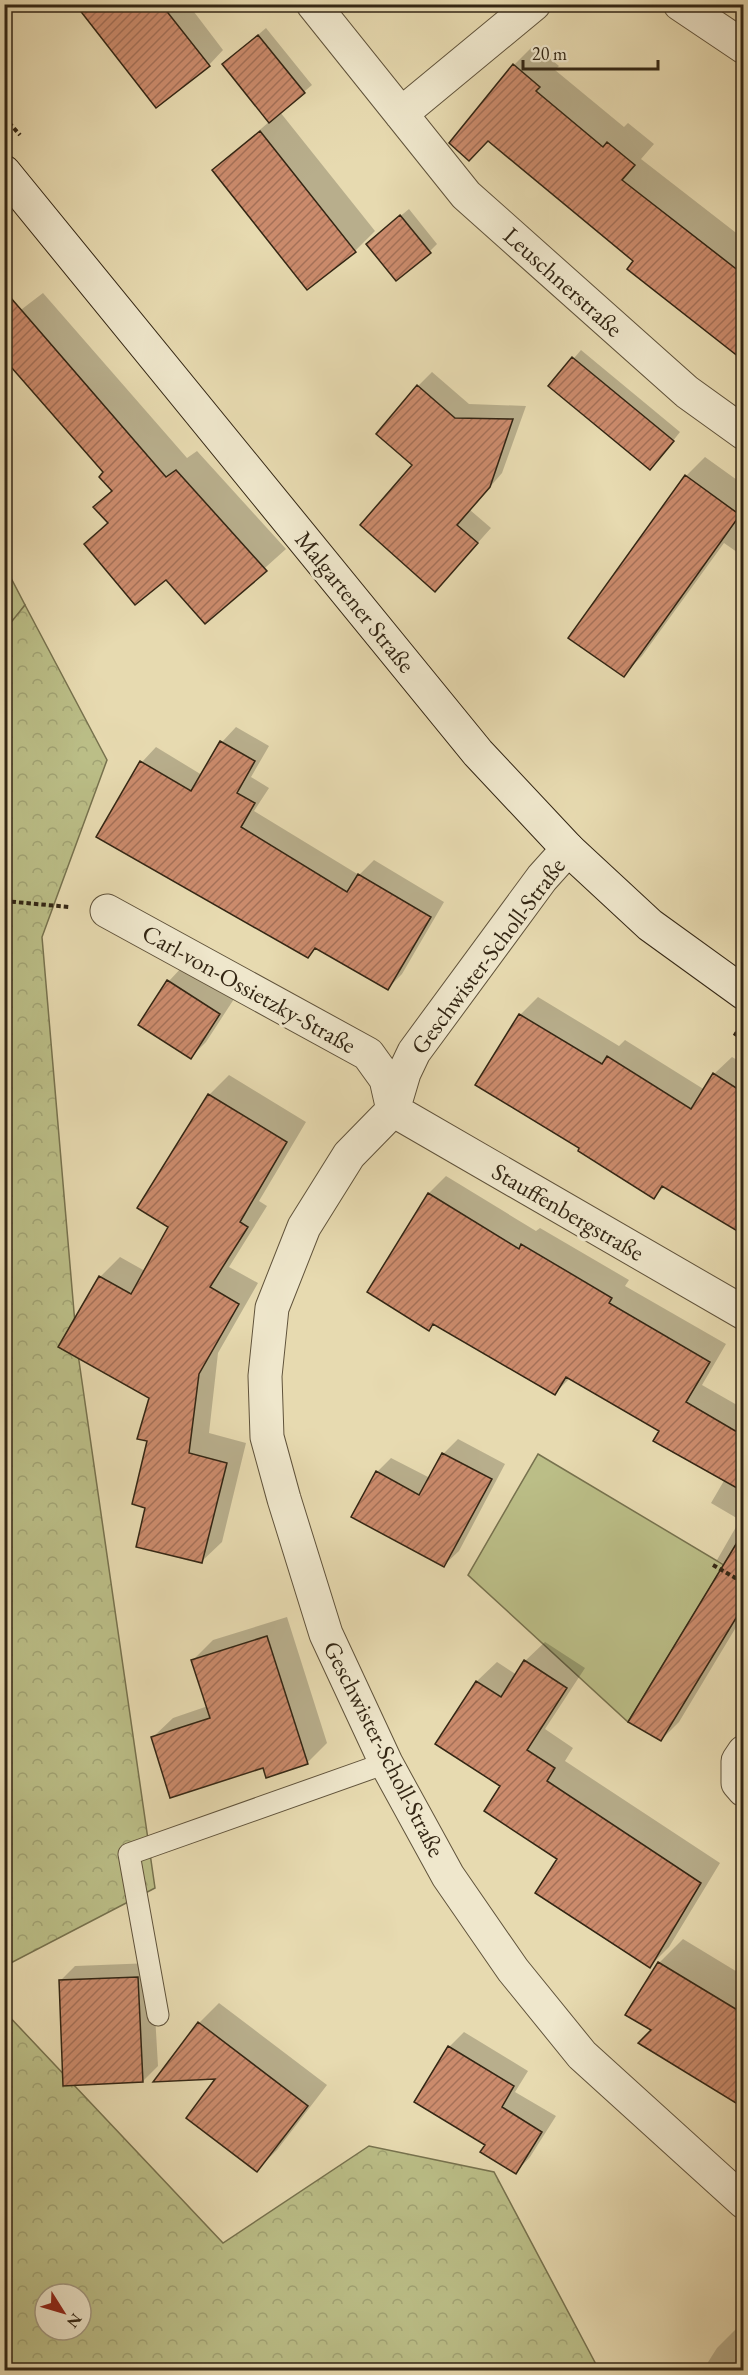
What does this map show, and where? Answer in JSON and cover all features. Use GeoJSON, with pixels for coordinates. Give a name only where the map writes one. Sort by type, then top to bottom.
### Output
{"type":"FeatureCollection","features":[{"type":"Feature","properties":{"kind":"street","name":"Leuschnerstraße"},"geometry":{"type":"LineString","coordinates":[[312,4],[466,195],[687,392],[744,433]]}},
{"type":"Feature","properties":{"kind":"street"},"geometry":{"type":"LineString","coordinates":[[401,114],[534,4]]}},
{"type":"Feature","properties":{"kind":"street"},"geometry":{"type":"LineString","coordinates":[[680,4],[744,47]]}},
{"type":"Feature","properties":{"kind":"street","name":"Malgartener Straße"},"geometry":{"type":"LineString","coordinates":[[4,172],[478,753],[568,849],[650,926],[744,993]]}},
{"type":"Feature","properties":{"kind":"street","name":"Geschwister-Scholl-Straße"},"geometry":{"type":"LineString","coordinates":[[568,849],[542,878],[414,1052],[404,1073],[393,1110],[349,1155],[304,1227],[272,1308],[265,1376],[267,1437],[326,1634],[386,1763],[448,1876],[513,1970],[582,2055],[744,2202]]}},
{"type":"Feature","properties":{"kind":"street","name":"Carl-von-Ossietzky-Straße"},"geometry":{"type":"LineString","coordinates":[[107,911],[368,1054],[386,1079],[393,1110]]}},
{"type":"Feature","properties":{"kind":"street","name":"Stauffenbergstraße"},"geometry":{"type":"LineString","coordinates":[[393,1110],[744,1313]]}},
{"type":"Feature","properties":{"kind":"street"},"geometry":{"type":"LineString","coordinates":[[744,1752],[738,1761],[738,1784],[744,1790]]}},
{"type":"Feature","properties":{"kind":"lane"},"geometry":{"type":"LineString","coordinates":[[158,2015],[129,1854],[386,1763]]}},
{"type":"Feature","properties":{"kind":"path"},"geometry":{"type":"LineString","coordinates":[[4,901],[107,911]]}},
{"type":"Feature","properties":{"kind":"path"},"geometry":{"type":"LineString","coordinates":[[713,1565],[744,1583]]}},
{"type":"Feature","properties":{"kind":"green space"},"geometry":{"type":"Polygon","coordinates":[[[4,556],[10,576],[25,605],[5,631],[4,556]]]}},
{"type":"Feature","properties":{"kind":"green space"},"geometry":{"type":"Polygon","coordinates":[[[25,605],[107,760],[42,937],[77,1347],[155,1888],[5,1966],[4,631],[25,605]]]}},
{"type":"Feature","properties":{"kind":"green space"},"geometry":{"type":"Polygon","coordinates":[[[538,1454],[724,1565],[628,1722],[468,1575],[538,1454]]]}},
{"type":"Feature","properties":{"kind":"green space"},"geometry":{"type":"Polygon","coordinates":[[[4,2011],[223,2243],[369,2146],[494,2172],[599,2370],[5,2370],[4,2011]]]}},
{"type":"Feature","properties":{"kind":"building"},"geometry":{"type":"Polygon","coordinates":[[[75,4],[161,4],[210,66],[156,108],[75,4]]]}},
{"type":"Feature","properties":{"kind":"building"},"geometry":{"type":"Polygon","coordinates":[[[258,35],[305,93],[269,123],[222,64],[258,35]]]}},
{"type":"Feature","properties":{"kind":"building"},"geometry":{"type":"Polygon","coordinates":[[[513,64],[540,87],[536,91],[603,147],[607,142],[635,165],[622,180],[744,275],[744,361],[627,269],[633,261],[488,141],[469,161],[449,143],[513,64]]]}},
{"type":"Feature","properties":{"kind":"building"},"geometry":{"type":"Polygon","coordinates":[[[260,131],[356,252],[307,290],[212,170],[260,131]]]}},
{"type":"Feature","properties":{"kind":"building"},"geometry":{"type":"Polygon","coordinates":[[[400,215],[431,253],[396,281],[366,244],[400,215]]]}},
{"type":"Feature","properties":{"kind":"building"},"geometry":{"type":"Polygon","coordinates":[[[4,290],[166,477],[176,470],[267,571],[205,624],[166,580],[135,605],[84,544],[108,523],[93,507],[112,491],[99,477],[103,472],[4,359],[4,290]]]}},
{"type":"Feature","properties":{"kind":"building"},"geometry":{"type":"Polygon","coordinates":[[[572,357],[674,441],[650,470],[548,386],[572,357]]]}},
{"type":"Feature","properties":{"kind":"building"},"geometry":{"type":"Polygon","coordinates":[[[417,385],[455,418],[513,419],[490,487],[457,525],[478,543],[435,592],[360,525],[412,465],[376,434],[417,385]]]}},
{"type":"Feature","properties":{"kind":"building"},"geometry":{"type":"Polygon","coordinates":[[[685,475],[740,515],[624,677],[568,638],[685,475]]]}},
{"type":"Feature","properties":{"kind":"building"},"geometry":{"type":"Polygon","coordinates":[[[220,741],[255,761],[237,793],[255,803],[241,827],[347,892],[358,874],[431,917],[388,990],[315,948],[308,958],[96,837],[140,761],[191,791],[220,741]]]}},
{"type":"Feature","properties":{"kind":"building"},"geometry":{"type":"Polygon","coordinates":[[[167,980],[220,1014],[191,1059],[138,1025],[167,980]]]}},
{"type":"Feature","properties":{"kind":"building"},"geometry":{"type":"Polygon","coordinates":[[[519,1014],[602,1064],[607,1056],[691,1109],[713,1073],[744,1093],[744,1235],[662,1186],[654,1199],[578,1151],[579,1148],[475,1085],[519,1014]]]}},
{"type":"Feature","properties":{"kind":"building"},"geometry":{"type":"Polygon","coordinates":[[[208,1094],[287,1142],[240,1222],[248,1227],[210,1287],[239,1304],[199,1374],[189,1453],[227,1463],[202,1563],[136,1547],[145,1508],[132,1504],[147,1441],[137,1439],[149,1398],[58,1347],[99,1276],[131,1294],[168,1227],[137,1208],[208,1094]]]}},
{"type":"Feature","properties":{"kind":"building"},"geometry":{"type":"Polygon","coordinates":[[[428,1193],[519,1249],[521,1244],[612,1298],[609,1303],[710,1362],[686,1402],[744,1436],[744,1492],[653,1441],[659,1431],[566,1377],[555,1395],[433,1324],[429,1331],[367,1292],[428,1193]]]}},
{"type":"Feature","properties":{"kind":"building"},"geometry":{"type":"Polygon","coordinates":[[[442,1453],[492,1479],[444,1567],[351,1517],[376,1471],[419,1495],[442,1453]]]}},
{"type":"Feature","properties":{"kind":"building"},"geometry":{"type":"Polygon","coordinates":[[[744,1531],[744,1605],[661,1741],[628,1722],[744,1531]]]}},
{"type":"Feature","properties":{"kind":"building"},"geometry":{"type":"Polygon","coordinates":[[[267,1636],[308,1764],[266,1778],[263,1768],[170,1798],[151,1737],[210,1718],[191,1660],[267,1636]]]}},
{"type":"Feature","properties":{"kind":"building"},"geometry":{"type":"Polygon","coordinates":[[[524,1660],[567,1688],[527,1750],[555,1768],[547,1781],[701,1883],[650,1968],[535,1893],[557,1859],[484,1811],[500,1786],[435,1744],[476,1681],[501,1697],[524,1660]]]}},
{"type":"Feature","properties":{"kind":"building"},"geometry":{"type":"Polygon","coordinates":[[[658,1962],[744,2014],[744,2108],[638,2043],[651,2030],[625,2015],[658,1962]]]}},
{"type":"Feature","properties":{"kind":"building"},"geometry":{"type":"Polygon","coordinates":[[[138,1977],[143,2082],[63,2086],[59,1980],[138,1977]]]}},
{"type":"Feature","properties":{"kind":"building"},"geometry":{"type":"Polygon","coordinates":[[[198,2022],[308,2106],[257,2172],[186,2118],[215,2079],[153,2082],[198,2022]]]}},
{"type":"Feature","properties":{"kind":"building"},"geometry":{"type":"Polygon","coordinates":[[[448,2046],[514,2086],[502,2107],[542,2132],[516,2174],[480,2152],[485,2145],[414,2102],[448,2046]]]}}]}
